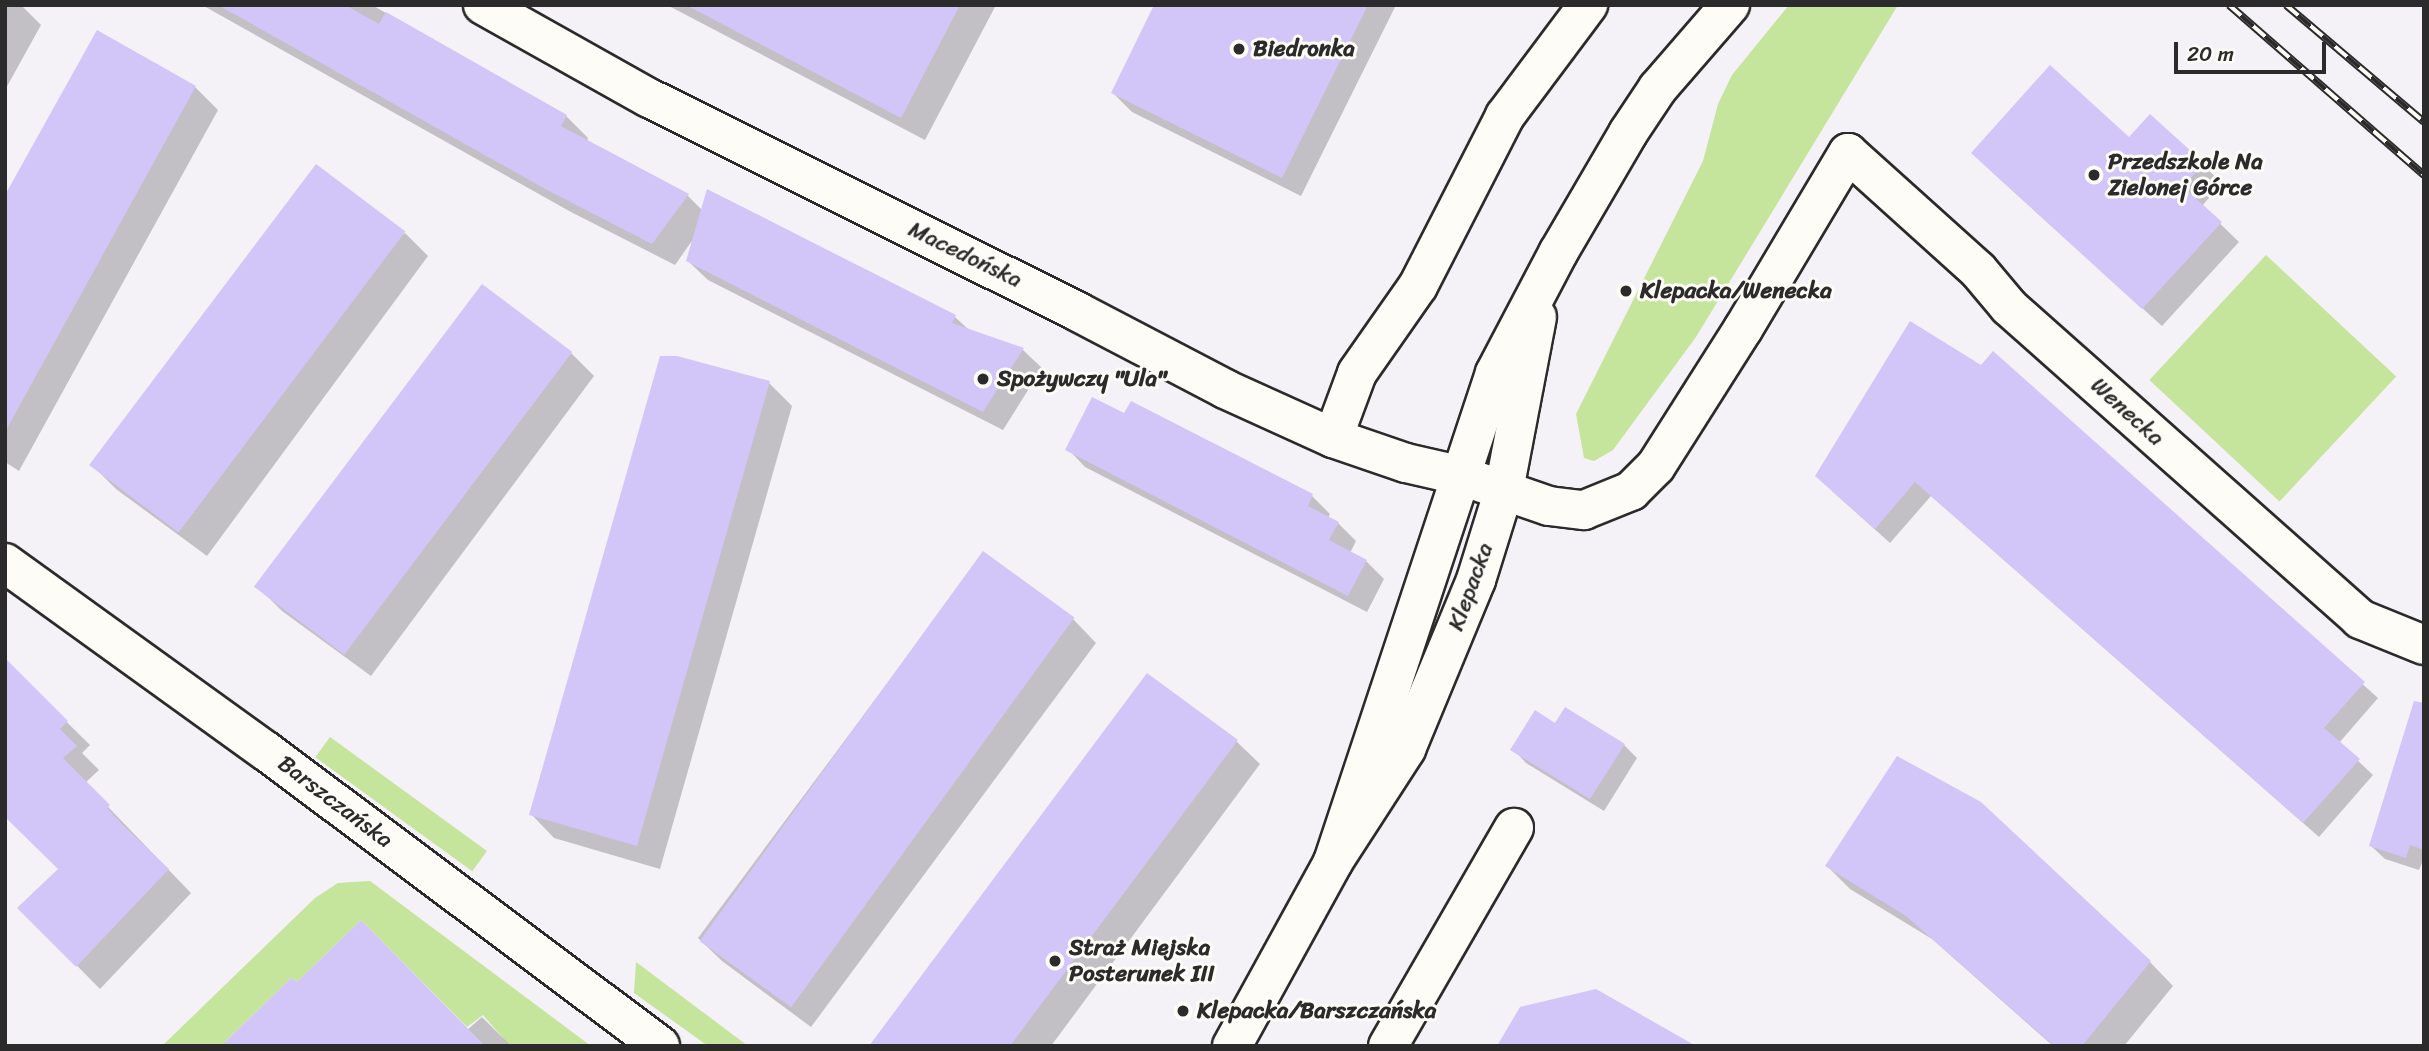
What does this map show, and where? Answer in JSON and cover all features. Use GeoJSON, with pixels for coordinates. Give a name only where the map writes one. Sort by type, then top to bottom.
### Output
{"type":"FeatureCollection","features":[{"type":"Feature","properties":{"kind":"street","name":"Macedońska"},"geometry":{"type":"LineString","coordinates":[[483,5],[649,98],[1078,312],[1225,389],[1333,438],[1406,463],[1459,475],[1549,506],[1584,510],[1605,504],[1631,491],[1656,466],[1743,330],[1848,153]]}},
{"type":"Feature","properties":{"kind":"street"},"geometry":{"type":"LineString","coordinates":[[1333,438],[1357,373],[1418,286],[1505,116],[1588,5]]}},
{"type":"Feature","properties":{"kind":"street","name":"Klepacka"},"geometry":{"type":"LineString","coordinates":[[1333,862],[1408,643],[1459,475],[1496,373],[1543,288],[1558,253],[1628,133],[1658,88],[1730,5]]}},
{"type":"Feature","properties":{"kind":"street","name":"Wenecka"},"geometry":{"type":"LineString","coordinates":[[1848,153],[1978,270],[2009,307],[2360,619],[2424,645]]}},
{"type":"Feature","properties":{"kind":"street","name":"Klepacka"},"geometry":{"type":"LineString","coordinates":[[1232,1046],[1333,862],[1406,749],[1476,580],[1504,491],[1543,288]]}},
{"type":"Feature","properties":{"kind":"street","name":"Barszczańska"},"geometry":{"type":"LineString","coordinates":[[5,563],[266,751],[660,1046]]}},
{"type":"Feature","properties":{"kind":"street"},"geometry":{"type":"LineString","coordinates":[[1388,1046],[1514,828]]}},
{"type":"Feature","properties":{"kind":"green space"},"geometry":{"type":"Polygon","coordinates":[[[1789,5],[1898,5],[1696,337],[1613,450],[1594,461],[1584,458],[1576,414],[1703,161],[1718,104],[1732,75],[1789,5]]]}},
{"type":"Feature","properties":{"kind":"green space"},"geometry":{"type":"Polygon","coordinates":[[[2266,255],[2396,376],[2280,501],[2149,380],[2266,255]]]}},
{"type":"Feature","properties":{"kind":"green space"},"geometry":{"type":"Polygon","coordinates":[[[330,737],[487,851],[472,871],[315,757],[330,737]]]}},
{"type":"Feature","properties":{"kind":"green space"},"geometry":{"type":"Polygon","coordinates":[[[370,881],[591,1046],[510,1046],[483,1015],[467,1027],[361,920],[297,982],[291,978],[225,1042],[227,1046],[162,1046],[315,898],[338,883],[370,881]]]}},
{"type":"Feature","properties":{"kind":"green space"},"geometry":{"type":"Polygon","coordinates":[[[636,962],[748,1046],[708,1046],[634,993],[636,962]]]}},
{"type":"Feature","properties":{"kind":"building"},"geometry":{"type":"Polygon","coordinates":[[[218,5],[345,5],[379,24],[386,12],[567,115],[561,126],[689,194],[652,244],[547,190],[218,5]]]}},
{"type":"Feature","properties":{"kind":"building"},"geometry":{"type":"Polygon","coordinates":[[[686,5],[960,5],[901,118],[686,5]]]}},
{"type":"Feature","properties":{"kind":"building","name":"Biedronka"},"geometry":{"type":"Polygon","coordinates":[[[1154,5],[1368,5],[1282,178],[1111,93],[1154,5]]]}},
{"type":"Feature","properties":{"kind":"building"},"geometry":{"type":"Polygon","coordinates":[[[97,30],[196,86],[5,432],[5,195],[97,30]]]}},
{"type":"Feature","properties":{"kind":"building","name":"Przedszkole Na Zielonej Górce"},"geometry":{"type":"Polygon","coordinates":[[[2050,65],[2129,137],[2150,114],[2204,163],[2183,187],[2222,222],[2142,309],[1971,153],[2050,65]]]}},
{"type":"Feature","properties":{"kind":"building"},"geometry":{"type":"Polygon","coordinates":[[[316,164],[405,231],[179,532],[89,465],[316,164]]]}},
{"type":"Feature","properties":{"kind":"building"},"geometry":{"type":"Polygon","coordinates":[[[707,189],[956,315],[952,323],[1024,348],[983,412],[686,261],[707,189]]]}},
{"type":"Feature","properties":{"kind":"building"},"geometry":{"type":"Polygon","coordinates":[[[482,284],[572,352],[344,655],[254,587],[482,284]]]}},
{"type":"Feature","properties":{"kind":"building"},"geometry":{"type":"Polygon","coordinates":[[[1910,321],[1981,365],[1993,351],[2365,682],[2324,728],[2360,759],[2303,823],[1915,482],[1875,529],[1815,476],[1910,321]]]}},
{"type":"Feature","properties":{"kind":"building"},"geometry":{"type":"Polygon","coordinates":[[[660,356],[677,356],[770,381],[637,846],[529,815],[660,356]]]}},
{"type":"Feature","properties":{"kind":"building"},"geometry":{"type":"Polygon","coordinates":[[[1092,397],[1124,413],[1131,401],[1313,494],[1308,506],[1339,522],[1329,540],[1367,560],[1348,596],[1065,450],[1092,397]]]}},
{"type":"Feature","properties":{"kind":"building"},"geometry":{"type":"Polygon","coordinates":[[[983,551],[1074,617],[791,1007],[700,941],[983,551]]]}},
{"type":"Feature","properties":{"kind":"building"},"geometry":{"type":"Polygon","coordinates":[[[5,658],[68,721],[60,729],[77,746],[63,758],[110,805],[107,808],[124,826],[169,869],[76,967],[17,908],[58,869],[5,817],[5,658]]]}},
{"type":"Feature","properties":{"kind":"building"},"geometry":{"type":"Polygon","coordinates":[[[1147,673],[1238,740],[1010,1046],[869,1046],[1147,673]]]}},
{"type":"Feature","properties":{"kind":"building"},"geometry":{"type":"Polygon","coordinates":[[[2414,701],[2424,703],[2424,850],[2410,845],[2406,858],[2369,846],[2414,701]]]}},
{"type":"Feature","properties":{"kind":"building"},"geometry":{"type":"Polygon","coordinates":[[[1565,707],[1625,744],[1590,799],[1510,750],[1535,710],[1555,723],[1565,707]]]}},
{"type":"Feature","properties":{"kind":"building"},"geometry":{"type":"Polygon","coordinates":[[[1897,756],[1981,802],[2151,961],[2082,1046],[2054,1046],[1906,916],[1825,866],[1897,756]]]}},
{"type":"Feature","properties":{"kind":"building"},"geometry":{"type":"Polygon","coordinates":[[[361,920],[485,1046],[221,1046],[291,978],[297,982],[361,920]]]}},
{"type":"Feature","properties":{"kind":"building"},"geometry":{"type":"Polygon","coordinates":[[[1596,989],[1696,1046],[1497,1046],[1520,1007],[1596,989]]]}},
{"type":"Feature","properties":{"kind":"railway"},"geometry":{"type":"LineString","coordinates":[[2229,5],[2424,175]]}},
{"type":"Feature","properties":{"kind":"railway"},"geometry":{"type":"LineString","coordinates":[[2286,5],[2424,122]]}},
{"type":"Feature","properties":{"kind":"place","name":"Biedronka"},"geometry":{"type":"Point","coordinates":[1239,49]}},
{"type":"Feature","properties":{"kind":"place","name":"Przedszkole Na Zielonej Górce"},"geometry":{"type":"Point","coordinates":[2094,175]}},
{"type":"Feature","properties":{"kind":"place","name":"Klepacka/Wenecka"},"geometry":{"type":"Point","coordinates":[1626,291]}},
{"type":"Feature","properties":{"kind":"place","name":"Spożywczy \"Ula\""},"geometry":{"type":"Point","coordinates":[983,379]}},
{"type":"Feature","properties":{"kind":"place","name":"Straż Miejska Posterunek III"},"geometry":{"type":"Point","coordinates":[1055,961]}},
{"type":"Feature","properties":{"kind":"place","name":"Klepacka/Barszczańska"},"geometry":{"type":"Point","coordinates":[1183,1011]}}]}
